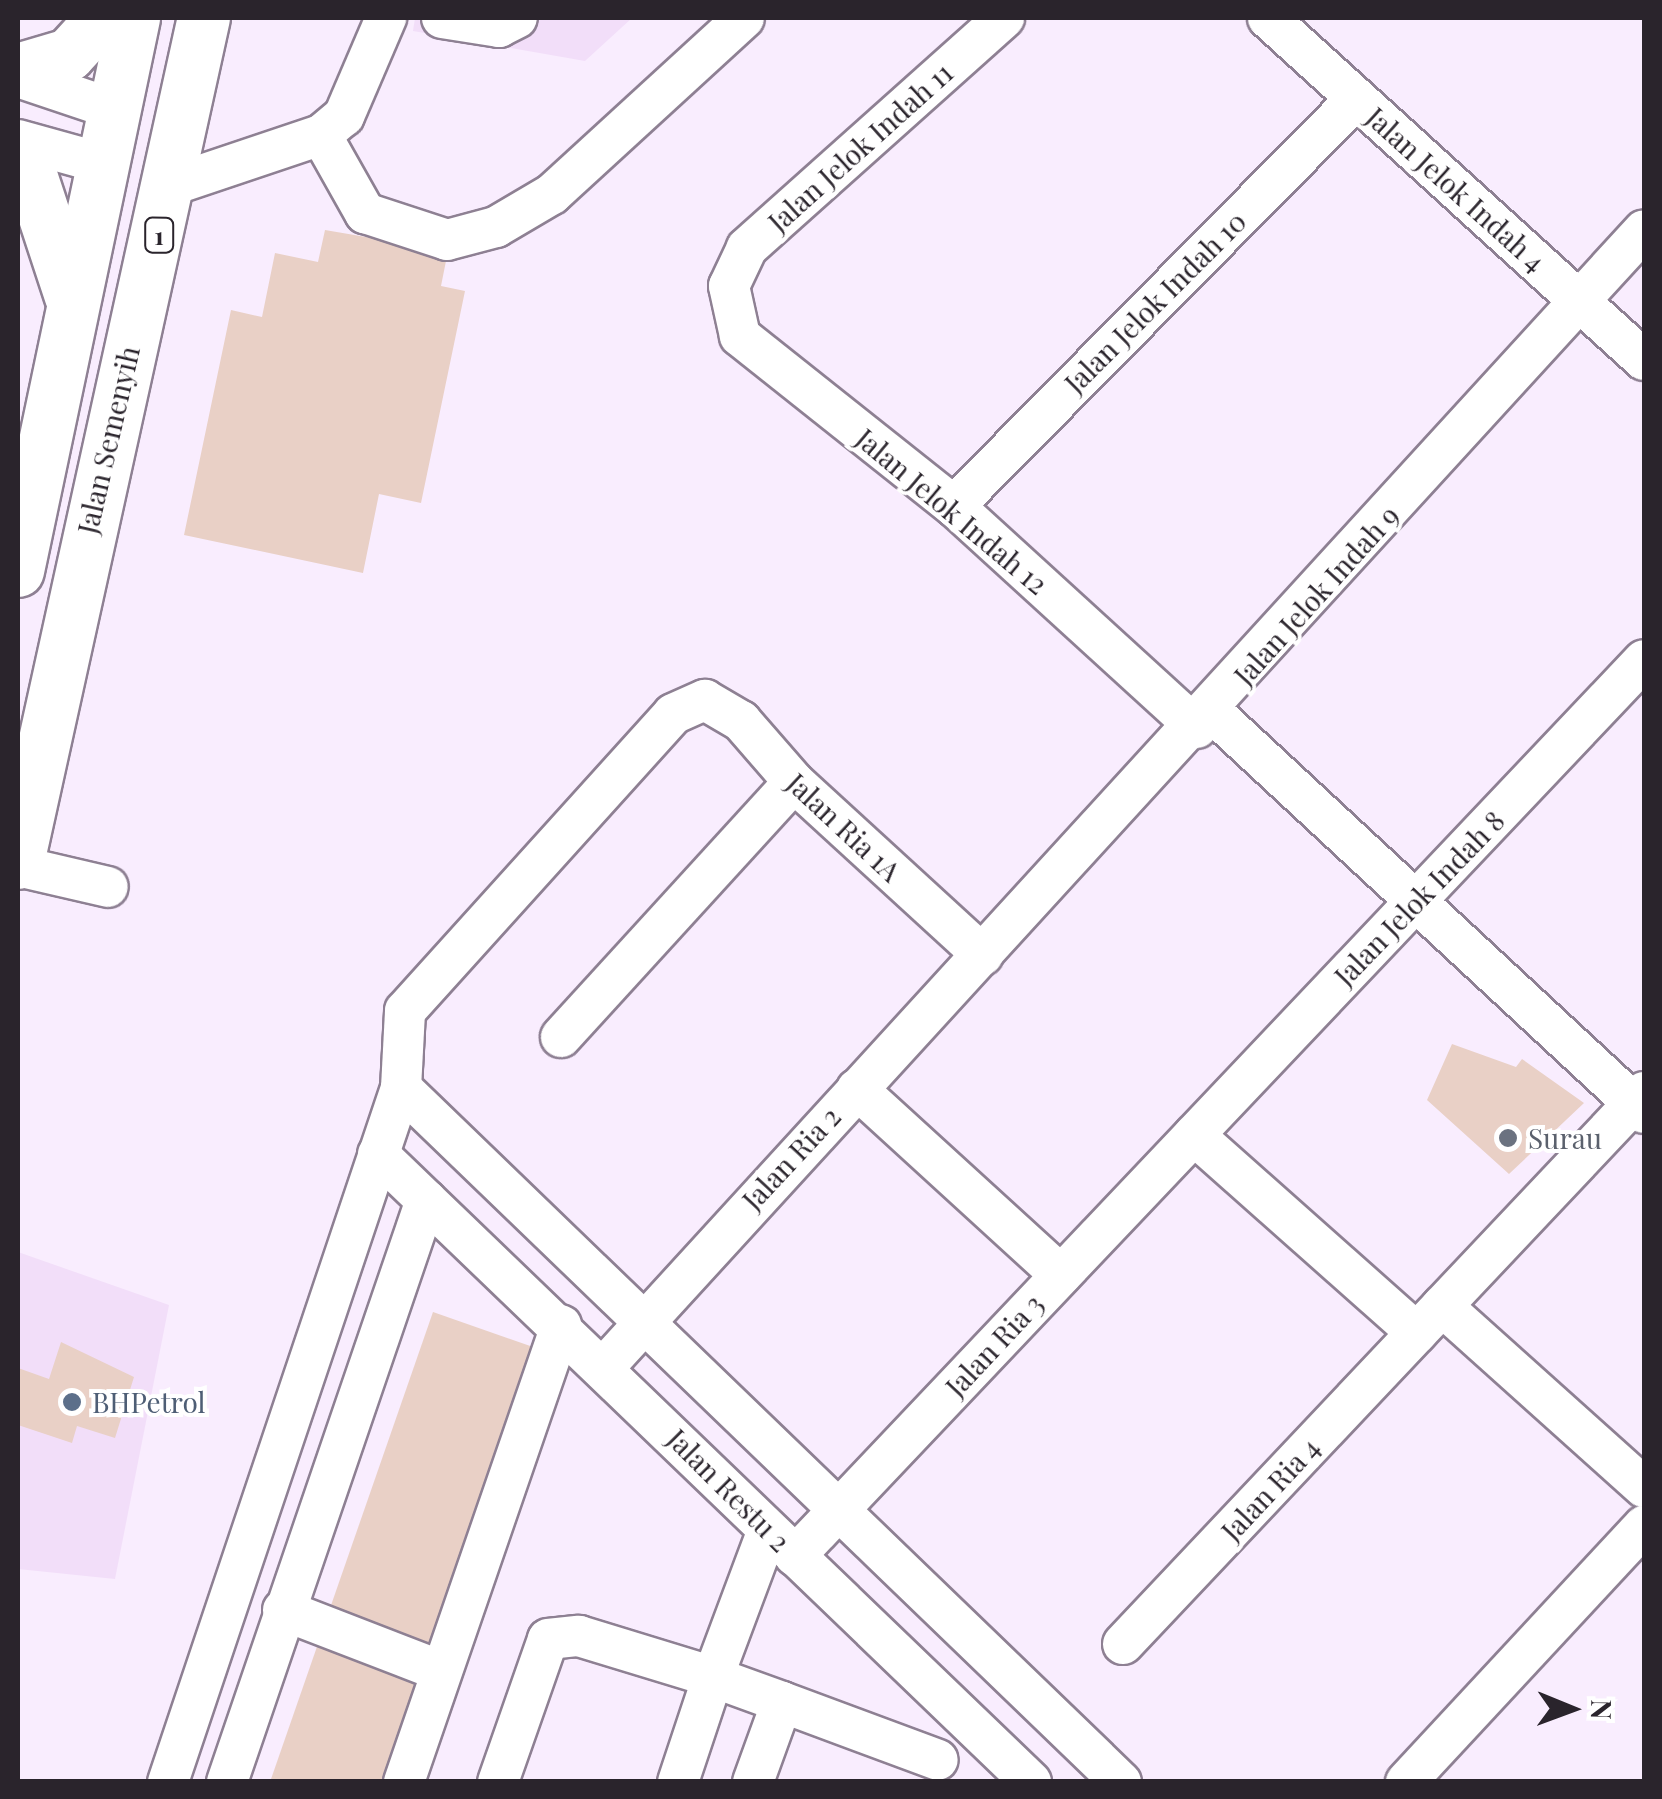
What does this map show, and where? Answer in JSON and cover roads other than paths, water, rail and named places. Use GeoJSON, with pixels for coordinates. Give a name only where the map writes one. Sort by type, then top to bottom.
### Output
{"type":"FeatureCollection","features":[{"type":"Feature","properties":{"kind":"main road"},"geometry":{"type":"LineString","coordinates":[[18,70],[69,55],[104,18]]}},
{"type":"Feature","properties":{"kind":"main road"},"geometry":{"type":"LineString","coordinates":[[18,571],[73,303],[117,138],[134,18]]}},
{"type":"Feature","properties":{"kind":"main road"},"geometry":{"type":"LineString","coordinates":[[117,138],[162,92],[180,18]]}},
{"type":"Feature","properties":{"kind":"main road","name":"Jalan Semenyih"},"geometry":{"type":"LineString","coordinates":[[18,865],[103,450],[172,184],[204,18]]}},
{"type":"Feature","properties":{"kind":"main road"},"geometry":{"type":"LineString","coordinates":[[103,450],[110,332],[142,184],[117,138]]}},
{"type":"Feature","properties":{"kind":"main road"},"geometry":{"type":"LineString","coordinates":[[18,162],[31,174],[73,303]]}},
{"type":"Feature","properties":{"kind":"street"},"geometry":{"type":"LineString","coordinates":[[172,184],[321,135],[344,116],[386,18]]}},
{"type":"Feature","properties":{"kind":"street"},"geometry":{"type":"LineString","coordinates":[[442,18],[499,27],[517,18]]}},
{"type":"Feature","properties":{"kind":"street"},"geometry":{"type":"LineString","coordinates":[[321,135],[365,213],[447,240],[496,226],[552,194],[744,18]]}},
{"type":"Feature","properties":{"kind":"street","name":"Jalan Jelok Indah 11"},"geometry":{"type":"LineString","coordinates":[[729,286],[748,248],[1004,18]]}},
{"type":"Feature","properties":{"kind":"street","name":"Jalan Jelok Indah 4"},"geometry":{"type":"LineString","coordinates":[[1268,18],[1644,360]]}},
{"type":"Feature","properties":{"kind":"street"},"geometry":{"type":"LineString","coordinates":[[18,78],[117,138]]}},
{"type":"Feature","properties":{"kind":"street","name":"Jalan Jelok Indah 10"},"geometry":{"type":"LineString","coordinates":[[954,506],[1357,98]]}},
{"type":"Feature","properties":{"kind":"street"},"geometry":{"type":"LineString","coordinates":[[18,140],[117,138]]}},
{"type":"Feature","properties":{"kind":"street","name":"Jalan Jelok Indah 9"},"geometry":{"type":"LineString","coordinates":[[983,955],[1204,720],[1644,230]]}},
{"type":"Feature","properties":{"kind":"street","name":"Jalan Jelok Indah 12"},"geometry":{"type":"LineString","coordinates":[[729,286],[740,336],[954,506],[1416,901],[1641,1103]]}},
{"type":"Feature","properties":{"kind":"street","name":"Jalan Jelok Indah 8"},"geometry":{"type":"LineString","coordinates":[[1194,1135],[1644,660]]}},
{"type":"Feature","properties":{"kind":"street","name":"Jalan Ria 1A"},"geometry":{"type":"LineString","coordinates":[[401,1088],[405,1011],[673,714],[704,700],[741,721],[794,782],[983,955]]}},
{"type":"Feature","properties":{"kind":"street"},"geometry":{"type":"LineString","coordinates":[[562,1037],[794,782]]}},
{"type":"Feature","properties":{"kind":"street"},"geometry":{"type":"LineString","coordinates":[[18,865],[108,887]]}},
{"type":"Feature","properties":{"kind":"street","name":"Jalan Ria 2"},"geometry":{"type":"LineString","coordinates":[[605,1366],[983,955]]}},
{"type":"Feature","properties":{"kind":"street"},"geometry":{"type":"LineString","coordinates":[[168,1782],[401,1088],[1122,1782]]}},
{"type":"Feature","properties":{"kind":"street"},"geometry":{"type":"LineString","coordinates":[[857,1089],[1061,1275]]}},
{"type":"Feature","properties":{"kind":"street","name":"Jalan Ria 4"},"geometry":{"type":"LineString","coordinates":[[1123,1644],[1429,1320],[1641,1103]]}},
{"type":"Feature","properties":{"kind":"street"},"geometry":{"type":"LineString","coordinates":[[1194,1135],[1644,1487]]}},
{"type":"Feature","properties":{"kind":"street","name":"Jalan Ria 3"},"geometry":{"type":"LineString","coordinates":[[782,1543],[837,1511],[1194,1135]]}},
{"type":"Feature","properties":{"kind":"street","name":"Jalan Restu 2"},"geometry":{"type":"LineString","coordinates":[[378,1154],[605,1366],[782,1543],[960,1711],[994,1767],[1031,1782]]}},
{"type":"Feature","properties":{"kind":"street"},"geometry":{"type":"LineString","coordinates":[[227,1782],[426,1200]]}},
{"type":"Feature","properties":{"kind":"street"},"geometry":{"type":"LineString","coordinates":[[404,1782],[561,1325]]}},
{"type":"Feature","properties":{"kind":"street"},"geometry":{"type":"LineString","coordinates":[[1406,1782],[1644,1526]]}},
{"type":"Feature","properties":{"kind":"street"},"geometry":{"type":"LineString","coordinates":[[678,1782],[713,1677],[782,1543]]}},
{"type":"Feature","properties":{"kind":"street"},"geometry":{"type":"LineString","coordinates":[[283,1610],[441,1671]]}},
{"type":"Feature","properties":{"kind":"street"},"geometry":{"type":"LineString","coordinates":[[498,1782],[548,1639],[579,1636],[713,1677],[782,1702],[934,1771],[960,1711]]}},
{"type":"Feature","properties":{"kind":"street"},"geometry":{"type":"LineString","coordinates":[[754,1782],[782,1702]]}},
{"type":"Feature","properties":{"kind":"place","name":"Surau"},"geometry":{"type":"Point","coordinates":[1508,1138]}},
{"type":"Feature","properties":{"kind":"place","name":"BHPetrol"},"geometry":{"type":"Point","coordinates":[72,1402]}}]}
